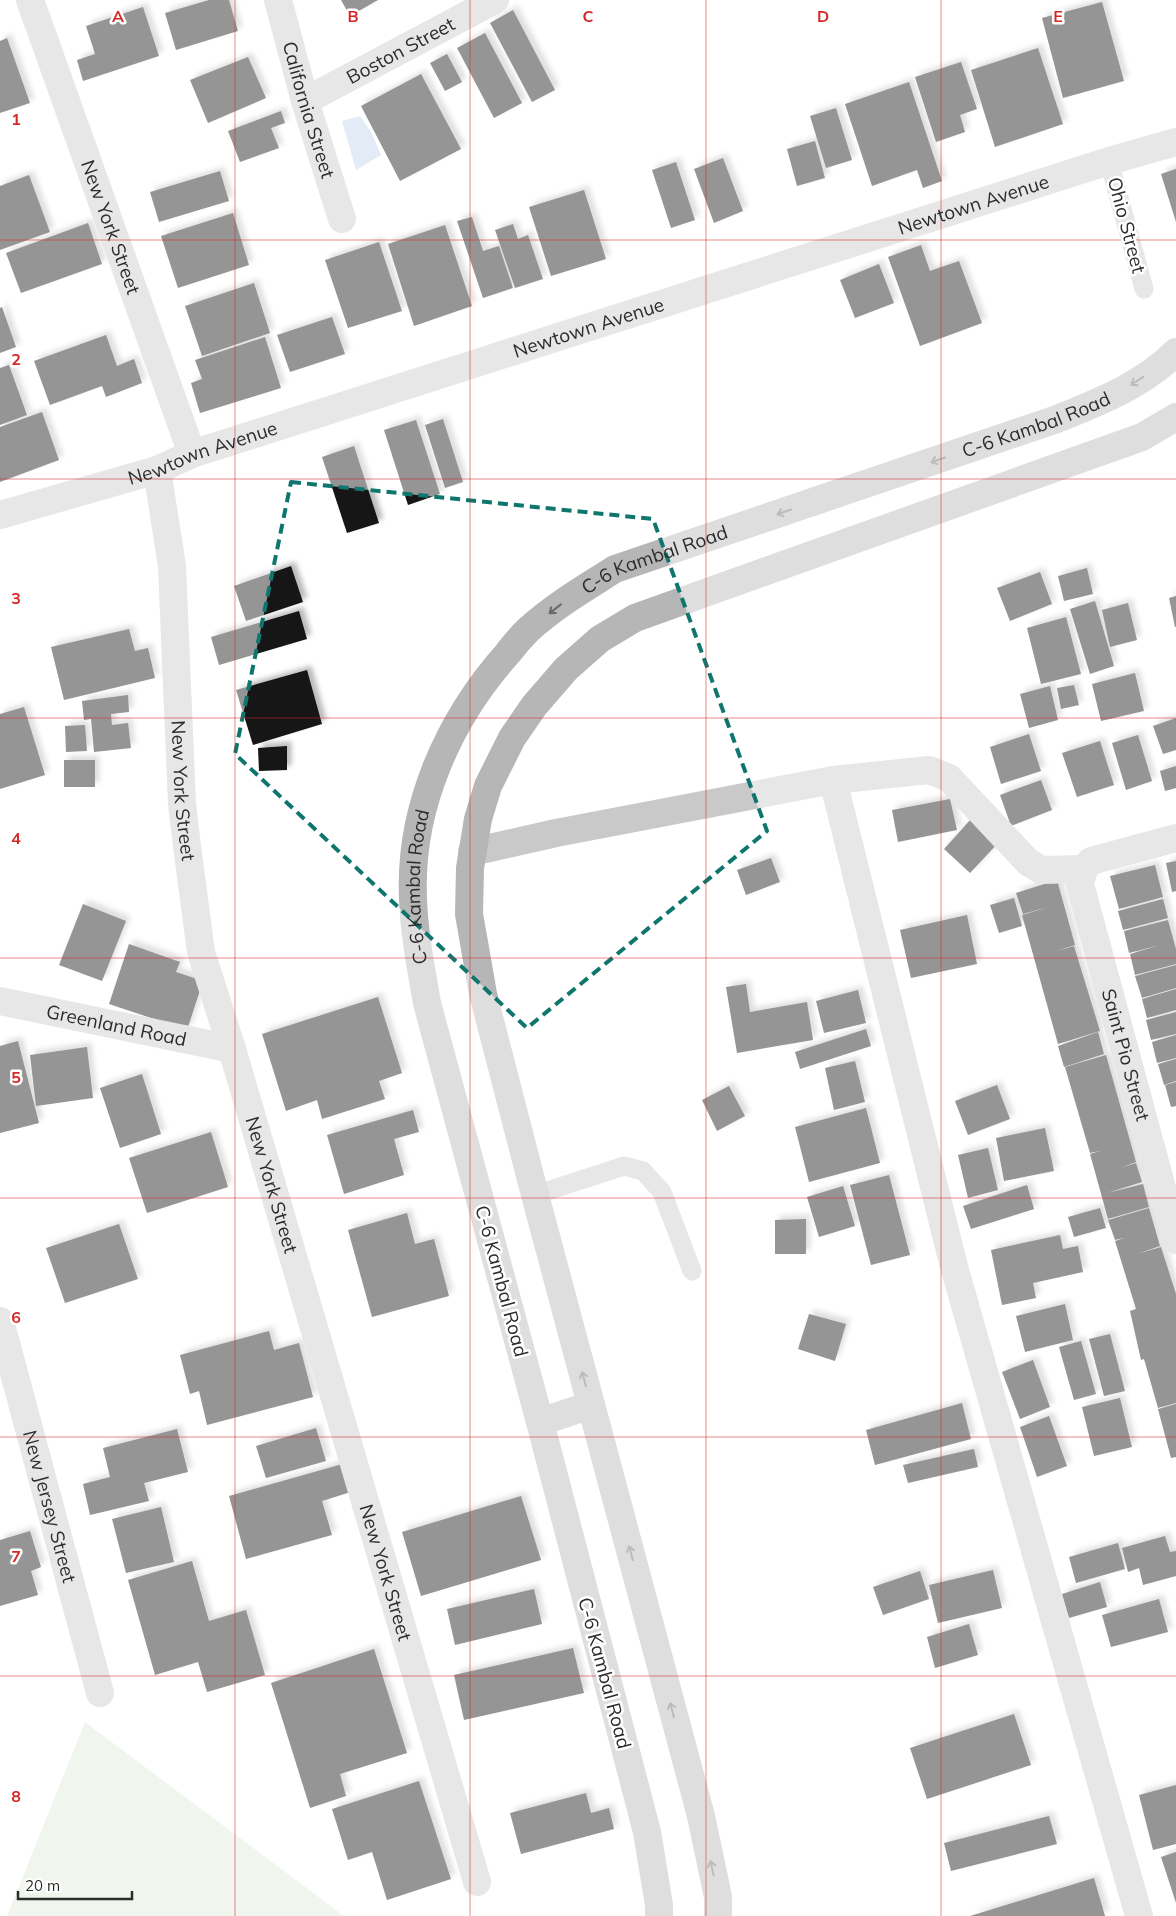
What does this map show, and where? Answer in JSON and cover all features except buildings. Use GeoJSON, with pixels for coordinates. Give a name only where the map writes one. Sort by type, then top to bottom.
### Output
{"type":"FeatureCollection","features":[{"type":"Feature","properties":{"kind":"main road","name":"C-6 Kambal Road"},"geometry":{"type":"LineString","coordinates":[[659,1916],[660,1905],[647,1832],[428,1003],[416,938],[412,896],[415,853],[423,805],[440,757],[463,711],[492,671],[528,630],[572,595],[615,569],[1056,419],[1118,394],[1164,364],[1176,352]]}},
{"type":"Feature","properties":{"kind":"main road"},"geometry":{"type":"LineString","coordinates":[[718,1916],[718,1896],[700,1816],[535,1195],[482,985],[469,914],[470,868],[478,819],[488,786],[512,738],[534,706],[566,669],[600,639],[635,618],[1142,437],[1176,417]]}},
{"type":"Feature","properties":{"kind":"main road"},"geometry":{"type":"LineString","coordinates":[[540,1422],[591,1405]]}},
{"type":"Feature","properties":{"kind":"street","name":"New York Street"},"geometry":{"type":"LineString","coordinates":[[30,0],[192,454]]}},
{"type":"Feature","properties":{"kind":"street","name":"California Street"},"geometry":{"type":"LineString","coordinates":[[278,0],[305,101],[342,219]]}},
{"type":"Feature","properties":{"kind":"street","name":"Boston Street"},"geometry":{"type":"LineString","coordinates":[[305,101],[495,0]]}},
{"type":"Feature","properties":{"kind":"street","name":"Newtown Avenue"},"geometry":{"type":"LineString","coordinates":[[0,514],[157,470],[192,454],[1109,161],[1176,142]]}},
{"type":"Feature","properties":{"kind":"street","name":"New York Street"},"geometry":{"type":"LineString","coordinates":[[157,470],[172,566],[182,804],[201,952],[232,1049],[477,1882]]}},
{"type":"Feature","properties":{"kind":"street"},"geometry":{"type":"LineString","coordinates":[[472,852],[556,833],[833,780],[929,770],[949,778],[1028,862],[1041,870],[1084,869],[1091,861],[1176,838]]}},
{"type":"Feature","properties":{"kind":"street"},"geometry":{"type":"LineString","coordinates":[[833,780],[953,1263],[1139,1916]]}},
{"type":"Feature","properties":{"kind":"street","name":"Saint Pio Street"},"geometry":{"type":"LineString","coordinates":[[1084,869],[1080,884],[1176,1240]]}},
{"type":"Feature","properties":{"kind":"street","name":"Greenland Road"},"geometry":{"type":"LineString","coordinates":[[0,1001],[232,1049]]}},
{"type":"Feature","properties":{"kind":"street","name":"New Jersey Street"},"geometry":{"type":"LineString","coordinates":[[0,1321],[100,1693]]}},
{"type":"Feature","properties":{"kind":"lane","name":"Ohio Street"},"geometry":{"type":"LineString","coordinates":[[1109,161],[1144,289]]}},
{"type":"Feature","properties":{"kind":"lane"},"geometry":{"type":"LineString","coordinates":[[535,1195],[624,1166],[642,1171],[662,1192],[692,1271]]}},
{"type":"Feature","properties":{"kind":"highlighted area"},"geometry":{"type":"Polygon","coordinates":[[[291,482],[653,519],[767,831],[527,1028],[235,754],[291,482]]]}},
{"type":"Feature","properties":{"kind":"green space"},"geometry":{"type":"Polygon","coordinates":[[[85,1722],[344,1916],[7,1916],[85,1722]]]}},
{"type":"Feature","properties":{"kind":"water"},"geometry":{"type":"Polygon","coordinates":[[[360,116],[371,132],[381,155],[356,170],[342,121],[360,116]]]}}]}
